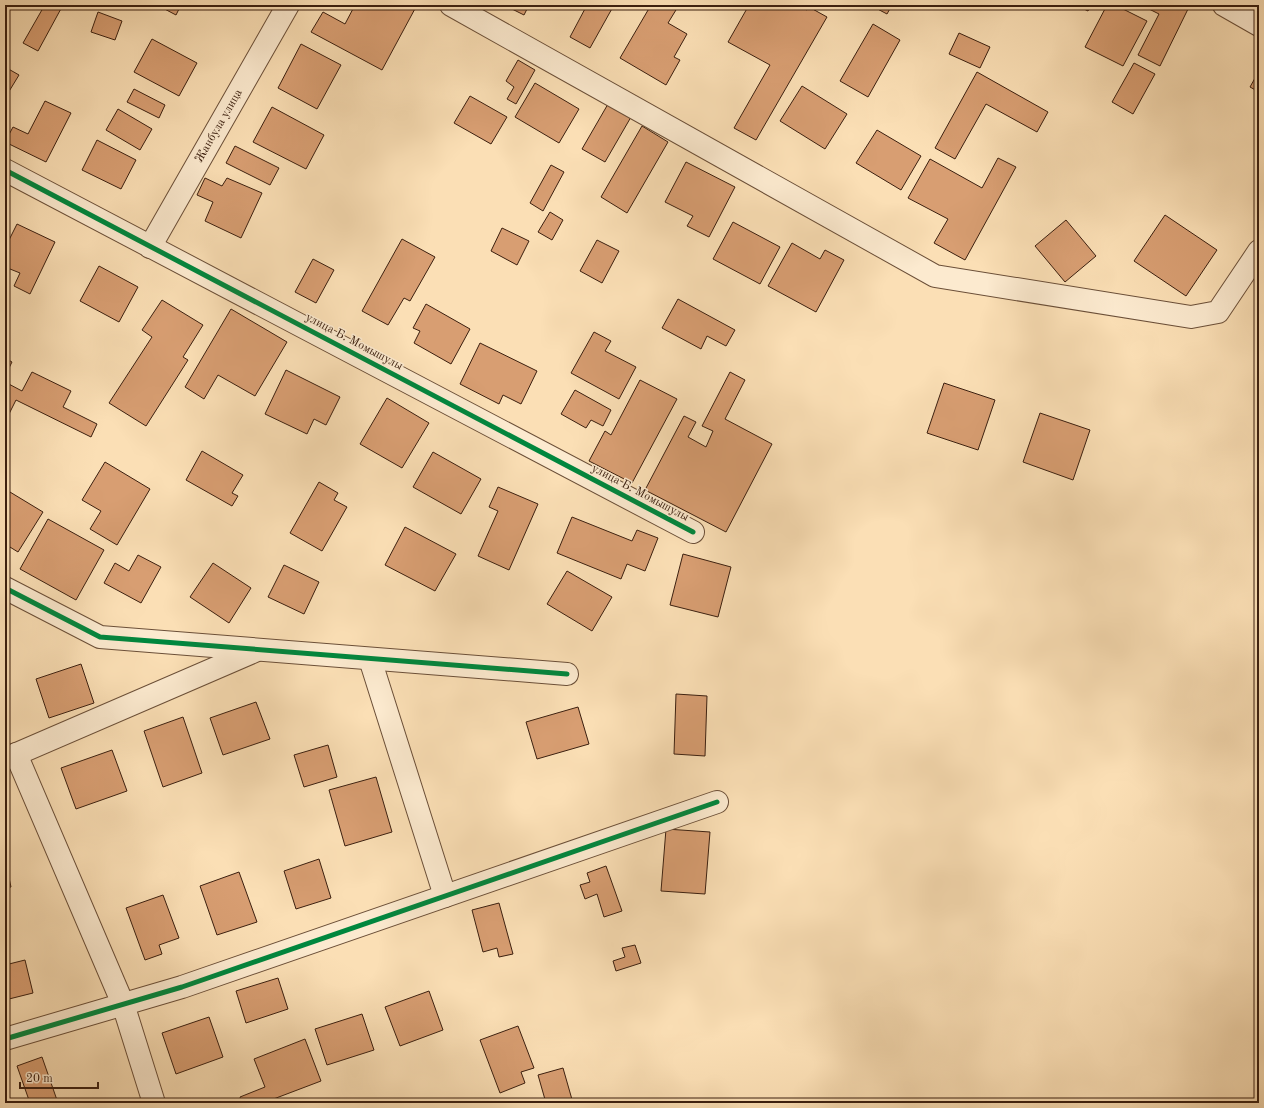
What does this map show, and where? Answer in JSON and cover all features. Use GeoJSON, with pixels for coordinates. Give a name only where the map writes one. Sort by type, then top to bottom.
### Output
{"type":"FeatureCollection","features":[{"type":"Feature","properties":{"kind":"street","name":"Жанбула улица"},"geometry":{"type":"LineString","coordinates":[[150,247],[288,5]]}},
{"type":"Feature","properties":{"kind":"street"},"geometry":{"type":"LineString","coordinates":[[451,5],[935,276],[1191,317],[1218,312],[1259,251]]}},
{"type":"Feature","properties":{"kind":"street"},"geometry":{"type":"LineString","coordinates":[[1224,5],[1259,25]]}},
{"type":"Feature","properties":{"kind":"street","name":"улица Б. Момышулы"},"geometry":{"type":"LineString","coordinates":[[5,170],[693,532]]}},
{"type":"Feature","properties":{"kind":"street"},"geometry":{"type":"LineString","coordinates":[[5,588],[100,637],[567,674]]}},
{"type":"Feature","properties":{"kind":"street"},"geometry":{"type":"LineString","coordinates":[[154,1103],[123,1004],[11,756],[258,650]]}},
{"type":"Feature","properties":{"kind":"street"},"geometry":{"type":"LineString","coordinates":[[370,658],[446,896]]}},
{"type":"Feature","properties":{"kind":"street"},"geometry":{"type":"LineString","coordinates":[[5,1039],[182,987],[717,802]]}},
{"type":"Feature","properties":{"kind":"building"},"geometry":{"type":"Polygon","coordinates":[[[37,5],[63,5],[38,51],[23,43],[43,8],[37,5]]]}},
{"type":"Feature","properties":{"kind":"building"},"geometry":{"type":"Polygon","coordinates":[[[157,5],[181,5],[176,15],[157,5]]]}},
{"type":"Feature","properties":{"kind":"building"},"geometry":{"type":"Polygon","coordinates":[[[355,5],[417,5],[382,70],[311,32],[323,12],[345,24],[355,5]]]}},
{"type":"Feature","properties":{"kind":"building"},"geometry":{"type":"Polygon","coordinates":[[[504,5],[529,5],[524,15],[504,5]]]}},
{"type":"Feature","properties":{"kind":"building"},"geometry":{"type":"Polygon","coordinates":[[[587,5],[614,5],[590,48],[570,37],[587,5]]]}},
{"type":"Feature","properties":{"kind":"building"},"geometry":{"type":"Polygon","coordinates":[[[651,5],[679,5],[668,23],[687,34],[674,57],[680,60],[666,85],[620,58],[651,5]]]}},
{"type":"Feature","properties":{"kind":"building"},"geometry":{"type":"Polygon","coordinates":[[[749,5],[798,5],[807,10],[809,7],[827,17],[756,140],[734,128],[770,65],[728,42],[749,5]]]}},
{"type":"Feature","properties":{"kind":"building"},"geometry":{"type":"Polygon","coordinates":[[[870,5],[892,5],[887,14],[870,5]]]}},
{"type":"Feature","properties":{"kind":"building"},"geometry":{"type":"Polygon","coordinates":[[[1076,5],[1091,5],[1088,11],[1076,5]]]}},
{"type":"Feature","properties":{"kind":"building"},"geometry":{"type":"Polygon","coordinates":[[[1107,5],[1115,5],[1147,21],[1123,66],[1085,47],[1107,5]]]}},
{"type":"Feature","properties":{"kind":"building"},"geometry":{"type":"Polygon","coordinates":[[[1141,5],[1185,5],[1189,7],[1160,66],[1138,55],[1159,14],[1141,5]]]}},
{"type":"Feature","properties":{"kind":"building"},"geometry":{"type":"Polygon","coordinates":[[[98,12],[122,21],[115,40],[91,32],[98,12]]]}},
{"type":"Feature","properties":{"kind":"building"},"geometry":{"type":"Polygon","coordinates":[[[873,24],[900,40],[868,97],[840,81],[873,24]]]}},
{"type":"Feature","properties":{"kind":"building"},"geometry":{"type":"Polygon","coordinates":[[[959,33],[990,47],[980,68],[949,54],[959,33]]]}},
{"type":"Feature","properties":{"kind":"building"},"geometry":{"type":"Polygon","coordinates":[[[152,39],[197,63],[179,96],[134,72],[152,39]]]}},
{"type":"Feature","properties":{"kind":"building"},"geometry":{"type":"Polygon","coordinates":[[[301,44],[341,65],[317,109],[278,88],[301,44]]]}},
{"type":"Feature","properties":{"kind":"building"},"geometry":{"type":"Polygon","coordinates":[[[518,60],[535,70],[516,104],[507,99],[514,87],[506,81],[518,60]]]}},
{"type":"Feature","properties":{"kind":"building"},"geometry":{"type":"Polygon","coordinates":[[[1134,63],[1155,74],[1133,114],[1112,102],[1134,63]]]}},
{"type":"Feature","properties":{"kind":"building"},"geometry":{"type":"Polygon","coordinates":[[[5,67],[19,75],[5,98],[5,67]]]}},
{"type":"Feature","properties":{"kind":"building"},"geometry":{"type":"Polygon","coordinates":[[[1259,71],[1259,92],[1250,87],[1259,71]]]}},
{"type":"Feature","properties":{"kind":"building"},"geometry":{"type":"Polygon","coordinates":[[[977,72],[1048,112],[1037,132],[986,104],[955,159],[935,148],[977,72]]]}},
{"type":"Feature","properties":{"kind":"building"},"geometry":{"type":"Polygon","coordinates":[[[535,83],[579,109],[559,143],[515,117],[535,83]]]}},
{"type":"Feature","properties":{"kind":"building"},"geometry":{"type":"Polygon","coordinates":[[[802,86],[847,114],[825,149],[780,121],[802,86]]]}},
{"type":"Feature","properties":{"kind":"building"},"geometry":{"type":"Polygon","coordinates":[[[134,89],[165,105],[159,118],[127,102],[134,89]]]}},
{"type":"Feature","properties":{"kind":"building"},"geometry":{"type":"Polygon","coordinates":[[[470,96],[507,117],[491,144],[454,123],[470,96]]]}},
{"type":"Feature","properties":{"kind":"building"},"geometry":{"type":"Polygon","coordinates":[[[45,101],[71,113],[46,162],[5,142],[13,127],[28,134],[45,101]]]}},
{"type":"Feature","properties":{"kind":"building"},"geometry":{"type":"Polygon","coordinates":[[[608,104],[631,117],[605,162],[582,149],[608,104]]]}},
{"type":"Feature","properties":{"kind":"building"},"geometry":{"type":"Polygon","coordinates":[[[272,107],[324,135],[306,169],[253,142],[272,107]]]}},
{"type":"Feature","properties":{"kind":"building"},"geometry":{"type":"Polygon","coordinates":[[[118,109],[152,129],[140,150],[106,130],[118,109]]]}},
{"type":"Feature","properties":{"kind":"building"},"geometry":{"type":"Polygon","coordinates":[[[642,126],[668,142],[627,213],[601,197],[642,126]]]}},
{"type":"Feature","properties":{"kind":"building"},"geometry":{"type":"Polygon","coordinates":[[[877,130],[921,156],[901,190],[856,163],[877,130]]]}},
{"type":"Feature","properties":{"kind":"building"},"geometry":{"type":"Polygon","coordinates":[[[97,140],[136,160],[121,189],[82,170],[97,140]]]}},
{"type":"Feature","properties":{"kind":"building"},"geometry":{"type":"Polygon","coordinates":[[[235,146],[279,168],[270,185],[226,163],[235,146]]]}},
{"type":"Feature","properties":{"kind":"building"},"geometry":{"type":"Polygon","coordinates":[[[998,158],[1016,167],[965,260],[934,243],[948,219],[908,198],[930,159],[982,188],[998,158]]]}},
{"type":"Feature","properties":{"kind":"building"},"geometry":{"type":"Polygon","coordinates":[[[686,162],[735,187],[709,237],[687,226],[693,216],[665,202],[686,162]]]}},
{"type":"Feature","properties":{"kind":"building"},"geometry":{"type":"Polygon","coordinates":[[[551,165],[564,172],[543,211],[530,203],[551,165]]]}},
{"type":"Feature","properties":{"kind":"building"},"geometry":{"type":"Polygon","coordinates":[[[205,178],[222,186],[227,178],[262,193],[241,238],[205,221],[213,202],[197,195],[205,178]]]}},
{"type":"Feature","properties":{"kind":"building"},"geometry":{"type":"Polygon","coordinates":[[[550,212],[563,220],[552,240],[538,232],[550,212]]]}},
{"type":"Feature","properties":{"kind":"building"},"geometry":{"type":"Polygon","coordinates":[[[1165,215],[1217,250],[1186,296],[1134,261],[1165,215]]]}},
{"type":"Feature","properties":{"kind":"building"},"geometry":{"type":"Polygon","coordinates":[[[1066,220],[1096,256],[1065,282],[1035,246],[1066,220]]]}},
{"type":"Feature","properties":{"kind":"building"},"geometry":{"type":"Polygon","coordinates":[[[733,222],[780,247],[760,284],[713,259],[733,222]]]}},
{"type":"Feature","properties":{"kind":"building"},"geometry":{"type":"Polygon","coordinates":[[[17,224],[55,242],[30,294],[14,286],[20,273],[5,267],[5,248],[17,224]]]}},
{"type":"Feature","properties":{"kind":"building"},"geometry":{"type":"Polygon","coordinates":[[[502,228],[529,241],[517,265],[491,251],[502,228]]]}},
{"type":"Feature","properties":{"kind":"building"},"geometry":{"type":"Polygon","coordinates":[[[402,239],[435,257],[410,301],[404,298],[388,325],[362,311],[402,239]]]}},
{"type":"Feature","properties":{"kind":"building"},"geometry":{"type":"Polygon","coordinates":[[[597,240],[619,251],[602,283],[580,271],[597,240]]]}},
{"type":"Feature","properties":{"kind":"building"},"geometry":{"type":"Polygon","coordinates":[[[792,243],[820,259],[825,250],[844,260],[816,312],[768,286],[792,243]]]}},
{"type":"Feature","properties":{"kind":"building"},"geometry":{"type":"Polygon","coordinates":[[[313,259],[334,270],[316,303],[295,292],[313,259]]]}},
{"type":"Feature","properties":{"kind":"building"},"geometry":{"type":"Polygon","coordinates":[[[99,266],[138,287],[119,322],[80,301],[99,266]]]}},
{"type":"Feature","properties":{"kind":"building"},"geometry":{"type":"Polygon","coordinates":[[[678,299],[735,330],[726,346],[707,336],[701,349],[662,328],[678,299]]]}},
{"type":"Feature","properties":{"kind":"building"},"geometry":{"type":"Polygon","coordinates":[[[162,300],[203,325],[183,357],[188,360],[146,426],[109,403],[152,337],[142,330],[162,300]]]}},
{"type":"Feature","properties":{"kind":"building"},"geometry":{"type":"Polygon","coordinates":[[[426,304],[470,329],[451,364],[414,343],[420,331],[413,328],[426,304]]]}},
{"type":"Feature","properties":{"kind":"building"},"geometry":{"type":"Polygon","coordinates":[[[231,309],[287,342],[255,396],[218,375],[204,399],[185,387],[231,309]]]}},
{"type":"Feature","properties":{"kind":"building"},"geometry":{"type":"Polygon","coordinates":[[[594,332],[611,341],[605,351],[636,367],[619,399],[571,373],[594,332]]]}},
{"type":"Feature","properties":{"kind":"building"},"geometry":{"type":"Polygon","coordinates":[[[480,343],[537,371],[521,404],[503,395],[499,404],[460,384],[480,343]]]}},
{"type":"Feature","properties":{"kind":"building"},"geometry":{"type":"Polygon","coordinates":[[[5,358],[12,362],[5,376],[5,358]]]}},
{"type":"Feature","properties":{"kind":"building"},"geometry":{"type":"Polygon","coordinates":[[[286,370],[340,397],[326,425],[314,419],[307,434],[265,414],[286,370]]]}},
{"type":"Feature","properties":{"kind":"building"},"geometry":{"type":"Polygon","coordinates":[[[32,372],[71,391],[63,407],[97,424],[91,437],[16,400],[7,418],[5,417],[5,382],[22,391],[32,372]]]}},
{"type":"Feature","properties":{"kind":"building"},"geometry":{"type":"Polygon","coordinates":[[[730,372],[745,380],[725,419],[772,444],[726,532],[645,490],[684,416],[696,422],[688,437],[706,447],[713,431],[702,426],[730,372]]]}},
{"type":"Feature","properties":{"kind":"building"},"geometry":{"type":"Polygon","coordinates":[[[640,380],[677,399],[632,483],[589,461],[605,431],[611,435],[640,380]]]}},
{"type":"Feature","properties":{"kind":"building"},"geometry":{"type":"Polygon","coordinates":[[[944,383],[995,400],[978,450],[927,433],[944,383]]]}},
{"type":"Feature","properties":{"kind":"building"},"geometry":{"type":"Polygon","coordinates":[[[575,390],[611,410],[603,426],[591,420],[586,428],[561,414],[575,390]]]}},
{"type":"Feature","properties":{"kind":"building"},"geometry":{"type":"Polygon","coordinates":[[[387,398],[429,423],[402,468],[360,444],[387,398]]]}},
{"type":"Feature","properties":{"kind":"building"},"geometry":{"type":"Polygon","coordinates":[[[1040,413],[1090,430],[1073,480],[1023,462],[1040,413]]]}},
{"type":"Feature","properties":{"kind":"building"},"geometry":{"type":"Polygon","coordinates":[[[202,451],[243,475],[232,493],[238,496],[232,506],[186,480],[202,451]]]}},
{"type":"Feature","properties":{"kind":"building"},"geometry":{"type":"Polygon","coordinates":[[[433,452],[481,479],[461,514],[413,487],[433,452]]]}},
{"type":"Feature","properties":{"kind":"building"},"geometry":{"type":"Polygon","coordinates":[[[105,462],[150,489],[117,545],[90,529],[101,511],[82,500],[105,462]]]}},
{"type":"Feature","properties":{"kind":"building"},"geometry":{"type":"Polygon","coordinates":[[[319,482],[338,493],[334,500],[347,507],[322,551],[290,533],[319,482]]]}},
{"type":"Feature","properties":{"kind":"building"},"geometry":{"type":"Polygon","coordinates":[[[498,487],[538,504],[509,570],[478,556],[498,511],[489,507],[498,487]]]}},
{"type":"Feature","properties":{"kind":"building"},"geometry":{"type":"Polygon","coordinates":[[[5,489],[43,512],[18,552],[5,544],[5,489]]]}},
{"type":"Feature","properties":{"kind":"building"},"geometry":{"type":"Polygon","coordinates":[[[572,517],[632,541],[637,530],[658,538],[645,571],[627,564],[621,579],[557,553],[572,517]]]}},
{"type":"Feature","properties":{"kind":"building"},"geometry":{"type":"Polygon","coordinates":[[[48,519],[104,550],[76,600],[20,569],[48,519]]]}},
{"type":"Feature","properties":{"kind":"building"},"geometry":{"type":"Polygon","coordinates":[[[405,527],[456,554],[435,591],[385,565],[405,527]]]}},
{"type":"Feature","properties":{"kind":"building"},"geometry":{"type":"Polygon","coordinates":[[[683,554],[731,567],[718,617],[670,605],[683,554]]]}},
{"type":"Feature","properties":{"kind":"building"},"geometry":{"type":"Polygon","coordinates":[[[138,555],[161,567],[141,603],[104,583],[115,563],[129,571],[138,555]]]}},
{"type":"Feature","properties":{"kind":"building"},"geometry":{"type":"Polygon","coordinates":[[[213,563],[251,588],[229,623],[190,597],[213,563]]]}},
{"type":"Feature","properties":{"kind":"building"},"geometry":{"type":"Polygon","coordinates":[[[284,565],[319,582],[304,614],[268,597],[284,565]]]}},
{"type":"Feature","properties":{"kind":"building"},"geometry":{"type":"Polygon","coordinates":[[[567,571],[612,597],[592,631],[547,604],[567,571]]]}},
{"type":"Feature","properties":{"kind":"building"},"geometry":{"type":"Polygon","coordinates":[[[81,664],[94,703],[49,718],[36,679],[81,664]]]}},
{"type":"Feature","properties":{"kind":"building"},"geometry":{"type":"Polygon","coordinates":[[[676,694],[707,696],[705,756],[674,754],[676,694]]]}},
{"type":"Feature","properties":{"kind":"building"},"geometry":{"type":"Polygon","coordinates":[[[256,702],[270,739],[223,755],[210,718],[256,702]]]}},
{"type":"Feature","properties":{"kind":"building"},"geometry":{"type":"Polygon","coordinates":[[[578,707],[589,744],[537,759],[526,722],[578,707]]]}},
{"type":"Feature","properties":{"kind":"building"},"geometry":{"type":"Polygon","coordinates":[[[183,717],[202,773],[163,787],[144,731],[183,717]]]}},
{"type":"Feature","properties":{"kind":"building"},"geometry":{"type":"Polygon","coordinates":[[[328,745],[337,777],[304,787],[294,755],[328,745]]]}},
{"type":"Feature","properties":{"kind":"building"},"geometry":{"type":"Polygon","coordinates":[[[112,750],[127,791],[76,809],[61,768],[112,750]]]}},
{"type":"Feature","properties":{"kind":"building"},"geometry":{"type":"Polygon","coordinates":[[[376,777],[392,832],[345,846],[329,790],[376,777]]]}},
{"type":"Feature","properties":{"kind":"building"},"geometry":{"type":"Polygon","coordinates":[[[666,829],[710,832],[705,894],[661,891],[666,829]]]}},
{"type":"Feature","properties":{"kind":"building"},"geometry":{"type":"Polygon","coordinates":[[[319,859],[331,898],[296,909],[284,871],[319,859]]]}},
{"type":"Feature","properties":{"kind":"building"},"geometry":{"type":"Polygon","coordinates":[[[5,860],[11,887],[5,888],[5,860]]]}},
{"type":"Feature","properties":{"kind":"building"},"geometry":{"type":"Polygon","coordinates":[[[606,866],[622,911],[604,917],[597,894],[585,899],[580,885],[590,882],[587,873],[606,866]]]}},
{"type":"Feature","properties":{"kind":"building"},"geometry":{"type":"Polygon","coordinates":[[[239,872],[257,922],[217,935],[200,886],[239,872]]]}},
{"type":"Feature","properties":{"kind":"building"},"geometry":{"type":"Polygon","coordinates":[[[163,895],[179,938],[159,945],[162,954],[145,960],[126,908],[163,895]]]}},
{"type":"Feature","properties":{"kind":"building"},"geometry":{"type":"Polygon","coordinates":[[[499,903],[513,954],[499,957],[497,948],[483,952],[472,910],[499,903]]]}},
{"type":"Feature","properties":{"kind":"building"},"geometry":{"type":"Polygon","coordinates":[[[635,945],[641,963],[616,971],[613,961],[625,957],[622,948],[635,945]]]}},
{"type":"Feature","properties":{"kind":"building"},"geometry":{"type":"Polygon","coordinates":[[[25,960],[33,993],[5,1000],[5,965],[25,960]]]}},
{"type":"Feature","properties":{"kind":"building"},"geometry":{"type":"Polygon","coordinates":[[[278,978],[288,1009],[246,1023],[236,991],[278,978]]]}},
{"type":"Feature","properties":{"kind":"building"},"geometry":{"type":"Polygon","coordinates":[[[429,991],[443,1030],[400,1046],[385,1007],[429,991]]]}},
{"type":"Feature","properties":{"kind":"building"},"geometry":{"type":"Polygon","coordinates":[[[362,1014],[374,1050],[327,1065],[315,1029],[362,1014]]]}},
{"type":"Feature","properties":{"kind":"building"},"geometry":{"type":"Polygon","coordinates":[[[209,1017],[223,1057],[176,1074],[162,1033],[209,1017]]]}},
{"type":"Feature","properties":{"kind":"building"},"geometry":{"type":"Polygon","coordinates":[[[518,1026],[534,1068],[521,1072],[525,1083],[500,1093],[480,1040],[518,1026]]]}},
{"type":"Feature","properties":{"kind":"building"},"geometry":{"type":"Polygon","coordinates":[[[305,1039],[321,1081],[263,1103],[242,1103],[240,1097],[265,1087],[254,1059],[305,1039]]]}},
{"type":"Feature","properties":{"kind":"building"},"geometry":{"type":"Polygon","coordinates":[[[42,1057],[58,1103],[30,1103],[17,1066],[42,1057]]]}},
{"type":"Feature","properties":{"kind":"building"},"geometry":{"type":"Polygon","coordinates":[[[563,1068],[573,1103],[546,1103],[538,1075],[563,1068]]]}},
{"type":"Feature","properties":{"kind":"cycle path"},"geometry":{"type":"LineString","coordinates":[[5,170],[693,532]]}},
{"type":"Feature","properties":{"kind":"cycle path"},"geometry":{"type":"LineString","coordinates":[[5,588],[100,637],[567,674]]}},
{"type":"Feature","properties":{"kind":"cycle path"},"geometry":{"type":"LineString","coordinates":[[5,1039],[182,987],[717,802]]}}]}
